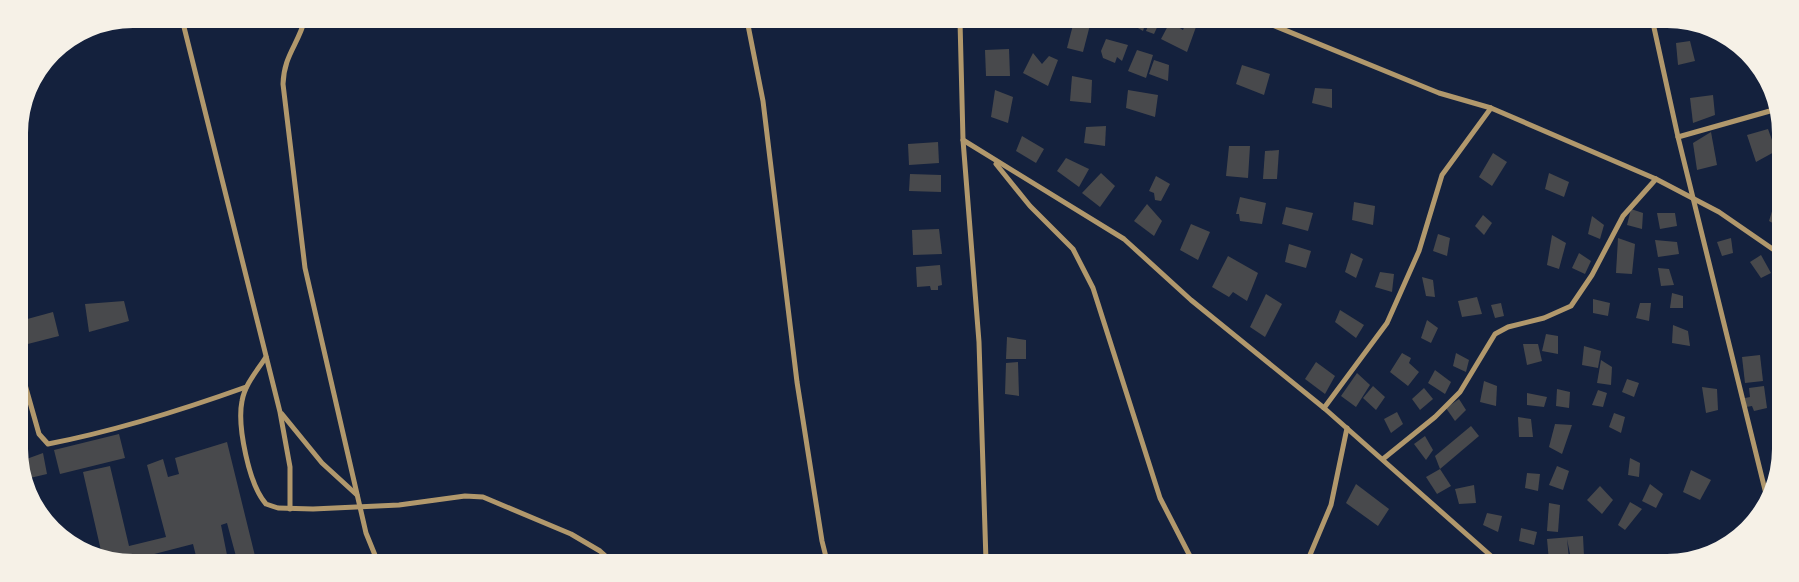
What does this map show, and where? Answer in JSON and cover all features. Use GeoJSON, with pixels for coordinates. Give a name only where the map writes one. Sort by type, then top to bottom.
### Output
{"type":"FeatureCollection","features":[{"type":"Feature","properties":{"kind":"street"},"geometry":{"type":"LineString","coordinates":[[184,28],[280,412],[290,467],[290,509]]}},
{"type":"Feature","properties":{"kind":"street"},"geometry":{"type":"LineString","coordinates":[[303,28],[284,67],[283,84],[305,268],[366,533],[375,554]]}},
{"type":"Feature","properties":{"kind":"street"},"geometry":{"type":"LineString","coordinates":[[749,28],[763,101],[797,382],[825,554]]}},
{"type":"Feature","properties":{"kind":"street"},"geometry":{"type":"LineString","coordinates":[[960,28],[963,140],[979,342],[986,554]]}},
{"type":"Feature","properties":{"kind":"street"},"geometry":{"type":"LineString","coordinates":[[1279,28],[1439,93],[1492,108],[1656,179],[1719,212],[1772,249]]}},
{"type":"Feature","properties":{"kind":"street"},"geometry":{"type":"LineString","coordinates":[[1654,28],[1692,198],[1764,487]]}},
{"type":"Feature","properties":{"kind":"street"},"geometry":{"type":"LineString","coordinates":[[1324,408],[1387,323],[1419,251],[1442,175],[1492,108]]}},
{"type":"Feature","properties":{"kind":"street"},"geometry":{"type":"LineString","coordinates":[[1678,137],[1769,111]]}},
{"type":"Feature","properties":{"kind":"street"},"geometry":{"type":"LineString","coordinates":[[963,140],[992,160],[1124,239],[1191,300],[1324,408],[1383,459],[1488,554]]}},
{"type":"Feature","properties":{"kind":"street"},"geometry":{"type":"LineString","coordinates":[[992,160],[1030,206],[1073,249],[1094,288],[1160,498],[1189,554]]}},
{"type":"Feature","properties":{"kind":"street"},"geometry":{"type":"LineString","coordinates":[[1383,459],[1435,417],[1460,392],[1495,334],[1508,327],[1544,318],[1571,306],[1592,274],[1623,216],[1656,179]]}},
{"type":"Feature","properties":{"kind":"street"},"geometry":{"type":"LineString","coordinates":[[266,357],[246,387],[241,402],[242,425],[254,483],[266,504],[290,509],[399,505],[465,496],[483,496],[571,534],[603,554]]}},
{"type":"Feature","properties":{"kind":"street"},"geometry":{"type":"LineString","coordinates":[[28,396],[39,434],[48,444],[76,439],[182,409],[246,387]]}},
{"type":"Feature","properties":{"kind":"street"},"geometry":{"type":"LineString","coordinates":[[280,412],[322,463],[358,496]]}},
{"type":"Feature","properties":{"kind":"street"},"geometry":{"type":"LineString","coordinates":[[1310,554],[1331,505],[1347,428]]}},
{"type":"Feature","properties":{"kind":"building"},"geometry":{"type":"Polygon","coordinates":[[[1072,28],[1089,28],[1083,52],[1067,48],[1072,28]]]}},
{"type":"Feature","properties":{"kind":"building"},"geometry":{"type":"Polygon","coordinates":[[[1147,28],[1157,28],[1154,34],[1146,31],[1147,28]]]}},
{"type":"Feature","properties":{"kind":"building"},"geometry":{"type":"Polygon","coordinates":[[[1167,28],[1180,28],[1183,30],[1184,28],[1196,28],[1187,52],[1161,39],[1167,28]]]}},
{"type":"Feature","properties":{"kind":"building"},"geometry":{"type":"Polygon","coordinates":[[[1106,39],[1128,45],[1122,61],[1117,57],[1115,63],[1103,58],[1101,51],[1106,39]]]}},
{"type":"Feature","properties":{"kind":"building"},"geometry":{"type":"Polygon","coordinates":[[[1690,41],[1695,61],[1678,65],[1676,43],[1690,41]]]}},
{"type":"Feature","properties":{"kind":"building"},"geometry":{"type":"Polygon","coordinates":[[[1009,49],[1010,76],[986,76],[985,50],[1009,49]]]}},
{"type":"Feature","properties":{"kind":"building"},"geometry":{"type":"Polygon","coordinates":[[[1137,50],[1153,55],[1146,78],[1128,71],[1137,50]]]}},
{"type":"Feature","properties":{"kind":"building"},"geometry":{"type":"Polygon","coordinates":[[[1033,53],[1042,64],[1049,56],[1058,60],[1048,86],[1023,73],[1033,53]]]}},
{"type":"Feature","properties":{"kind":"building"},"geometry":{"type":"Polygon","coordinates":[[[1154,60],[1169,65],[1168,81],[1149,74],[1154,60]]]}},
{"type":"Feature","properties":{"kind":"building"},"geometry":{"type":"Polygon","coordinates":[[[1242,65],[1270,74],[1264,95],[1236,84],[1242,65]]]}},
{"type":"Feature","properties":{"kind":"building"},"geometry":{"type":"Polygon","coordinates":[[[1072,76],[1092,80],[1091,103],[1070,101],[1072,76]]]}},
{"type":"Feature","properties":{"kind":"building"},"geometry":{"type":"Polygon","coordinates":[[[1315,88],[1332,89],[1332,108],[1312,103],[1315,88]]]}},
{"type":"Feature","properties":{"kind":"building"},"geometry":{"type":"Polygon","coordinates":[[[995,90],[1013,97],[1008,123],[991,117],[995,90]]]}},
{"type":"Feature","properties":{"kind":"building"},"geometry":{"type":"Polygon","coordinates":[[[1128,90],[1158,95],[1155,117],[1126,108],[1128,90]]]}},
{"type":"Feature","properties":{"kind":"building"},"geometry":{"type":"Polygon","coordinates":[[[1713,95],[1715,115],[1693,123],[1690,98],[1713,95]]]}},
{"type":"Feature","properties":{"kind":"building"},"geometry":{"type":"Polygon","coordinates":[[[1106,126],[1105,146],[1084,143],[1086,127],[1106,126]]]}},
{"type":"Feature","properties":{"kind":"building"},"geometry":{"type":"Polygon","coordinates":[[[1768,129],[1772,140],[1772,153],[1756,162],[1747,135],[1768,129]]]}},
{"type":"Feature","properties":{"kind":"building"},"geometry":{"type":"Polygon","coordinates":[[[1711,132],[1717,165],[1697,170],[1693,143],[1711,132]]]}},
{"type":"Feature","properties":{"kind":"building"},"geometry":{"type":"Polygon","coordinates":[[[1022,136],[1044,149],[1036,163],[1016,151],[1022,136]]]}},
{"type":"Feature","properties":{"kind":"building"},"geometry":{"type":"Polygon","coordinates":[[[938,142],[939,163],[909,165],[908,144],[938,142]]]}},
{"type":"Feature","properties":{"kind":"building"},"geometry":{"type":"Polygon","coordinates":[[[1229,146],[1250,146],[1248,178],[1226,176],[1229,146]]]}},
{"type":"Feature","properties":{"kind":"building"},"geometry":{"type":"Polygon","coordinates":[[[1279,150],[1277,179],[1263,179],[1265,151],[1279,150]]]}},
{"type":"Feature","properties":{"kind":"building"},"geometry":{"type":"Polygon","coordinates":[[[1493,153],[1507,162],[1492,186],[1479,177],[1493,153]]]}},
{"type":"Feature","properties":{"kind":"building"},"geometry":{"type":"Polygon","coordinates":[[[1066,158],[1089,169],[1079,187],[1057,171],[1066,158]]]}},
{"type":"Feature","properties":{"kind":"building"},"geometry":{"type":"Polygon","coordinates":[[[1101,173],[1115,186],[1100,207],[1082,193],[1101,173]]]}},
{"type":"Feature","properties":{"kind":"building"},"geometry":{"type":"Polygon","coordinates":[[[1549,173],[1569,182],[1564,197],[1545,189],[1549,173]]]}},
{"type":"Feature","properties":{"kind":"building"},"geometry":{"type":"Polygon","coordinates":[[[910,174],[941,175],[941,192],[909,191],[910,174]]]}},
{"type":"Feature","properties":{"kind":"building"},"geometry":{"type":"Polygon","coordinates":[[[1156,176],[1170,184],[1161,201],[1155,200],[1154,193],[1149,191],[1156,176]]]}},
{"type":"Feature","properties":{"kind":"building"},"geometry":{"type":"Polygon","coordinates":[[[1240,197],[1266,203],[1262,224],[1240,221],[1239,214],[1236,214],[1240,197]]]}},
{"type":"Feature","properties":{"kind":"building"},"geometry":{"type":"Polygon","coordinates":[[[1354,202],[1375,206],[1373,225],[1352,220],[1354,202]]]}},
{"type":"Feature","properties":{"kind":"building"},"geometry":{"type":"Polygon","coordinates":[[[1147,204],[1162,221],[1154,236],[1134,221],[1147,204]]]}},
{"type":"Feature","properties":{"kind":"building"},"geometry":{"type":"Polygon","coordinates":[[[1286,207],[1313,213],[1308,231],[1282,224],[1286,207]]]}},
{"type":"Feature","properties":{"kind":"building"},"geometry":{"type":"Polygon","coordinates":[[[1631,209],[1643,213],[1642,229],[1627,225],[1631,209]]]}},
{"type":"Feature","properties":{"kind":"building"},"geometry":{"type":"Polygon","coordinates":[[[1772,211],[1772,223],[1769,221],[1772,211]]]}},
{"type":"Feature","properties":{"kind":"building"},"geometry":{"type":"Polygon","coordinates":[[[1657,213],[1675,213],[1677,226],[1660,229],[1657,213]]]}},
{"type":"Feature","properties":{"kind":"building"},"geometry":{"type":"Polygon","coordinates":[[[1483,215],[1492,223],[1484,235],[1475,226],[1483,215]]]}},
{"type":"Feature","properties":{"kind":"building"},"geometry":{"type":"Polygon","coordinates":[[[1592,216],[1604,225],[1600,239],[1588,234],[1592,216]]]}},
{"type":"Feature","properties":{"kind":"building"},"geometry":{"type":"Polygon","coordinates":[[[1191,224],[1210,232],[1198,260],[1180,250],[1191,224]]]}},
{"type":"Feature","properties":{"kind":"building"},"geometry":{"type":"Polygon","coordinates":[[[939,229],[942,254],[913,255],[912,230],[939,229]]]}},
{"type":"Feature","properties":{"kind":"building"},"geometry":{"type":"Polygon","coordinates":[[[1438,234],[1450,238],[1447,256],[1433,251],[1438,234]]]}},
{"type":"Feature","properties":{"kind":"building"},"geometry":{"type":"Polygon","coordinates":[[[1552,235],[1566,243],[1559,269],[1547,265],[1552,235]]]}},
{"type":"Feature","properties":{"kind":"building"},"geometry":{"type":"Polygon","coordinates":[[[1618,238],[1635,244],[1632,274],[1616,273],[1618,238]]]}},
{"type":"Feature","properties":{"kind":"building"},"geometry":{"type":"Polygon","coordinates":[[[1731,238],[1733,253],[1722,256],[1717,242],[1731,238]]]}},
{"type":"Feature","properties":{"kind":"building"},"geometry":{"type":"Polygon","coordinates":[[[1655,240],[1677,242],[1679,254],[1658,257],[1655,240]]]}},
{"type":"Feature","properties":{"kind":"building"},"geometry":{"type":"Polygon","coordinates":[[[1289,244],[1311,251],[1306,268],[1285,262],[1289,244]]]}},
{"type":"Feature","properties":{"kind":"building"},"geometry":{"type":"Polygon","coordinates":[[[1351,253],[1363,259],[1356,278],[1345,272],[1351,253]]]}},
{"type":"Feature","properties":{"kind":"building"},"geometry":{"type":"Polygon","coordinates":[[[1579,253],[1591,261],[1585,274],[1572,268],[1579,253]]]}},
{"type":"Feature","properties":{"kind":"building"},"geometry":{"type":"Polygon","coordinates":[[[1761,255],[1771,273],[1761,278],[1750,262],[1761,255]]]}},
{"type":"Feature","properties":{"kind":"building"},"geometry":{"type":"Polygon","coordinates":[[[1228,256],[1258,273],[1247,301],[1233,292],[1229,297],[1212,287],[1228,256]]]}},
{"type":"Feature","properties":{"kind":"building"},"geometry":{"type":"Polygon","coordinates":[[[940,265],[942,285],[938,286],[938,290],[931,290],[930,286],[917,287],[916,267],[940,265]]]}},
{"type":"Feature","properties":{"kind":"building"},"geometry":{"type":"Polygon","coordinates":[[[1658,268],[1669,269],[1674,285],[1661,286],[1658,268]]]}},
{"type":"Feature","properties":{"kind":"building"},"geometry":{"type":"Polygon","coordinates":[[[1380,272],[1394,274],[1392,292],[1375,287],[1380,272]]]}},
{"type":"Feature","properties":{"kind":"building"},"geometry":{"type":"Polygon","coordinates":[[[1422,277],[1433,280],[1435,297],[1426,296],[1422,277]]]}},
{"type":"Feature","properties":{"kind":"building"},"geometry":{"type":"Polygon","coordinates":[[[1672,293],[1683,296],[1683,308],[1670,308],[1672,293]]]}},
{"type":"Feature","properties":{"kind":"building"},"geometry":{"type":"Polygon","coordinates":[[[1266,294],[1282,304],[1265,337],[1250,327],[1266,294]]]}},
{"type":"Feature","properties":{"kind":"building"},"geometry":{"type":"Polygon","coordinates":[[[1477,297],[1482,314],[1462,317],[1458,301],[1477,297]]]}},
{"type":"Feature","properties":{"kind":"building"},"geometry":{"type":"Polygon","coordinates":[[[1593,299],[1610,303],[1608,316],[1593,313],[1593,299]]]}},
{"type":"Feature","properties":{"kind":"building"},"geometry":{"type":"Polygon","coordinates":[[[124,301],[129,321],[89,332],[85,304],[124,301]]]}},
{"type":"Feature","properties":{"kind":"building"},"geometry":{"type":"Polygon","coordinates":[[[1501,303],[1504,316],[1495,318],[1491,305],[1501,303]]]}},
{"type":"Feature","properties":{"kind":"building"},"geometry":{"type":"Polygon","coordinates":[[[1640,303],[1651,303],[1649,321],[1636,318],[1640,303]]]}},
{"type":"Feature","properties":{"kind":"building"},"geometry":{"type":"Polygon","coordinates":[[[1340,310],[1364,325],[1356,338],[1335,322],[1340,310]]]}},
{"type":"Feature","properties":{"kind":"building"},"geometry":{"type":"Polygon","coordinates":[[[53,312],[59,336],[28,344],[28,319],[53,312]]]}},
{"type":"Feature","properties":{"kind":"building"},"geometry":{"type":"Polygon","coordinates":[[[1427,320],[1438,328],[1431,343],[1421,338],[1427,320]]]}},
{"type":"Feature","properties":{"kind":"building"},"geometry":{"type":"Polygon","coordinates":[[[1673,325],[1688,331],[1690,346],[1672,343],[1673,325]]]}},
{"type":"Feature","properties":{"kind":"building"},"geometry":{"type":"Polygon","coordinates":[[[1546,334],[1558,336],[1558,354],[1542,351],[1546,334]]]}},
{"type":"Feature","properties":{"kind":"building"},"geometry":{"type":"Polygon","coordinates":[[[1007,337],[1026,340],[1026,359],[1006,359],[1007,337]]]}},
{"type":"Feature","properties":{"kind":"building"},"geometry":{"type":"Polygon","coordinates":[[[1523,344],[1538,344],[1542,361],[1527,365],[1523,344]]]}},
{"type":"Feature","properties":{"kind":"building"},"geometry":{"type":"Polygon","coordinates":[[[1584,346],[1601,351],[1598,368],[1582,365],[1584,346]]]}},
{"type":"Feature","properties":{"kind":"building"},"geometry":{"type":"Polygon","coordinates":[[[1402,353],[1411,358],[1409,363],[1419,372],[1408,386],[1390,372],[1402,353]]]}},
{"type":"Feature","properties":{"kind":"building"},"geometry":{"type":"Polygon","coordinates":[[[1456,353],[1469,360],[1466,372],[1453,366],[1456,353]]]}},
{"type":"Feature","properties":{"kind":"building"},"geometry":{"type":"Polygon","coordinates":[[[1760,355],[1763,381],[1745,383],[1742,357],[1760,355]]]}},
{"type":"Feature","properties":{"kind":"building"},"geometry":{"type":"Polygon","coordinates":[[[1601,360],[1612,367],[1611,385],[1597,383],[1601,360]]]}},
{"type":"Feature","properties":{"kind":"building"},"geometry":{"type":"Polygon","coordinates":[[[1018,362],[1019,396],[1005,394],[1006,363],[1018,362]]]}},
{"type":"Feature","properties":{"kind":"building"},"geometry":{"type":"Polygon","coordinates":[[[1316,362],[1335,376],[1325,394],[1305,379],[1316,362]]]}},
{"type":"Feature","properties":{"kind":"building"},"geometry":{"type":"Polygon","coordinates":[[[1435,370],[1451,382],[1445,394],[1428,383],[1435,370]]]}},
{"type":"Feature","properties":{"kind":"building"},"geometry":{"type":"Polygon","coordinates":[[[1357,373],[1370,385],[1356,407],[1341,396],[1357,373]]]}},
{"type":"Feature","properties":{"kind":"building"},"geometry":{"type":"Polygon","coordinates":[[[1627,379],[1639,383],[1634,397],[1622,392],[1627,379]]]}},
{"type":"Feature","properties":{"kind":"building"},"geometry":{"type":"Polygon","coordinates":[[[1484,381],[1497,386],[1496,406],[1480,402],[1484,381]]]}},
{"type":"Feature","properties":{"kind":"building"},"geometry":{"type":"Polygon","coordinates":[[[1373,386],[1385,397],[1376,410],[1363,398],[1373,386]]]}},
{"type":"Feature","properties":{"kind":"building"},"geometry":{"type":"Polygon","coordinates":[[[1764,386],[1767,408],[1754,411],[1752,406],[1746,407],[1745,398],[1750,397],[1749,388],[1764,386]]]}},
{"type":"Feature","properties":{"kind":"building"},"geometry":{"type":"Polygon","coordinates":[[[1702,387],[1717,389],[1718,410],[1706,413],[1702,387]]]}},
{"type":"Feature","properties":{"kind":"building"},"geometry":{"type":"Polygon","coordinates":[[[1424,388],[1433,399],[1420,410],[1412,399],[1424,388]]]}},
{"type":"Feature","properties":{"kind":"building"},"geometry":{"type":"Polygon","coordinates":[[[1557,389],[1570,392],[1569,408],[1556,406],[1557,389]]]}},
{"type":"Feature","properties":{"kind":"building"},"geometry":{"type":"Polygon","coordinates":[[[1598,390],[1607,393],[1603,407],[1592,405],[1598,390]]]}},
{"type":"Feature","properties":{"kind":"building"},"geometry":{"type":"Polygon","coordinates":[[[1527,393],[1547,397],[1544,407],[1527,405],[1527,393]]]}},
{"type":"Feature","properties":{"kind":"building"},"geometry":{"type":"Polygon","coordinates":[[[1459,399],[1466,410],[1455,421],[1446,408],[1459,399]]]}},
{"type":"Feature","properties":{"kind":"building"},"geometry":{"type":"Polygon","coordinates":[[[1397,412],[1403,424],[1391,433],[1384,419],[1397,412]]]}},
{"type":"Feature","properties":{"kind":"building"},"geometry":{"type":"Polygon","coordinates":[[[1614,413],[1625,417],[1621,433],[1609,427],[1614,413]]]}},
{"type":"Feature","properties":{"kind":"building"},"geometry":{"type":"Polygon","coordinates":[[[1518,417],[1531,419],[1533,437],[1519,437],[1518,417]]]}},
{"type":"Feature","properties":{"kind":"building"},"geometry":{"type":"Polygon","coordinates":[[[1555,424],[1572,425],[1562,454],[1549,447],[1555,424]]]}},
{"type":"Feature","properties":{"kind":"building"},"geometry":{"type":"Polygon","coordinates":[[[1471,426],[1479,436],[1440,469],[1435,456],[1471,426]]]}},
{"type":"Feature","properties":{"kind":"building"},"geometry":{"type":"Polygon","coordinates":[[[119,434],[125,458],[60,474],[54,450],[119,434]]]}},
{"type":"Feature","properties":{"kind":"building"},"geometry":{"type":"Polygon","coordinates":[[[1425,436],[1433,450],[1426,460],[1414,444],[1425,436]]]}},
{"type":"Feature","properties":{"kind":"building"},"geometry":{"type":"Polygon","coordinates":[[[227,442],[255,554],[235,554],[227,523],[221,525],[227,554],[196,554],[193,544],[154,554],[119,554],[101,549],[83,472],[110,466],[129,546],[166,537],[147,465],[163,459],[168,477],[179,474],[175,458],[227,442]]]}},
{"type":"Feature","properties":{"kind":"building"},"geometry":{"type":"Polygon","coordinates":[[[43,453],[47,474],[32,478],[28,458],[43,453]]]}},
{"type":"Feature","properties":{"kind":"building"},"geometry":{"type":"Polygon","coordinates":[[[1630,458],[1640,463],[1639,477],[1628,475],[1630,458]]]}},
{"type":"Feature","properties":{"kind":"building"},"geometry":{"type":"Polygon","coordinates":[[[1557,466],[1569,471],[1563,490],[1549,485],[1557,466]]]}},
{"type":"Feature","properties":{"kind":"building"},"geometry":{"type":"Polygon","coordinates":[[[1440,469],[1451,486],[1437,494],[1426,477],[1440,469]]]}},
{"type":"Feature","properties":{"kind":"building"},"geometry":{"type":"Polygon","coordinates":[[[1691,470],[1711,480],[1700,500],[1683,492],[1691,470]]]}},
{"type":"Feature","properties":{"kind":"building"},"geometry":{"type":"Polygon","coordinates":[[[1527,473],[1540,474],[1538,491],[1525,488],[1527,473]]]}},
{"type":"Feature","properties":{"kind":"building"},"geometry":{"type":"Polygon","coordinates":[[[1356,484],[1389,509],[1378,526],[1346,503],[1356,484]]]}},
{"type":"Feature","properties":{"kind":"building"},"geometry":{"type":"Polygon","coordinates":[[[1650,484],[1663,494],[1656,508],[1642,501],[1650,484]]]}},
{"type":"Feature","properties":{"kind":"building"},"geometry":{"type":"Polygon","coordinates":[[[1474,485],[1476,503],[1459,504],[1455,489],[1474,485]]]}},
{"type":"Feature","properties":{"kind":"building"},"geometry":{"type":"Polygon","coordinates":[[[1600,486],[1613,500],[1602,514],[1587,500],[1600,486]]]}},
{"type":"Feature","properties":{"kind":"building"},"geometry":{"type":"Polygon","coordinates":[[[1630,502],[1642,509],[1625,530],[1618,525],[1630,502]]]}},
{"type":"Feature","properties":{"kind":"building"},"geometry":{"type":"Polygon","coordinates":[[[1549,503],[1560,505],[1558,532],[1547,531],[1549,503]]]}},
{"type":"Feature","properties":{"kind":"building"},"geometry":{"type":"Polygon","coordinates":[[[1487,513],[1502,516],[1498,532],[1483,525],[1487,513]]]}},
{"type":"Feature","properties":{"kind":"building"},"geometry":{"type":"Polygon","coordinates":[[[1521,528],[1537,532],[1534,545],[1519,541],[1521,528]]]}},
{"type":"Feature","properties":{"kind":"building"},"geometry":{"type":"Polygon","coordinates":[[[1583,536],[1584,554],[1570,554],[1567,539],[1568,554],[1548,554],[1547,539],[1583,536]]]}}]}
